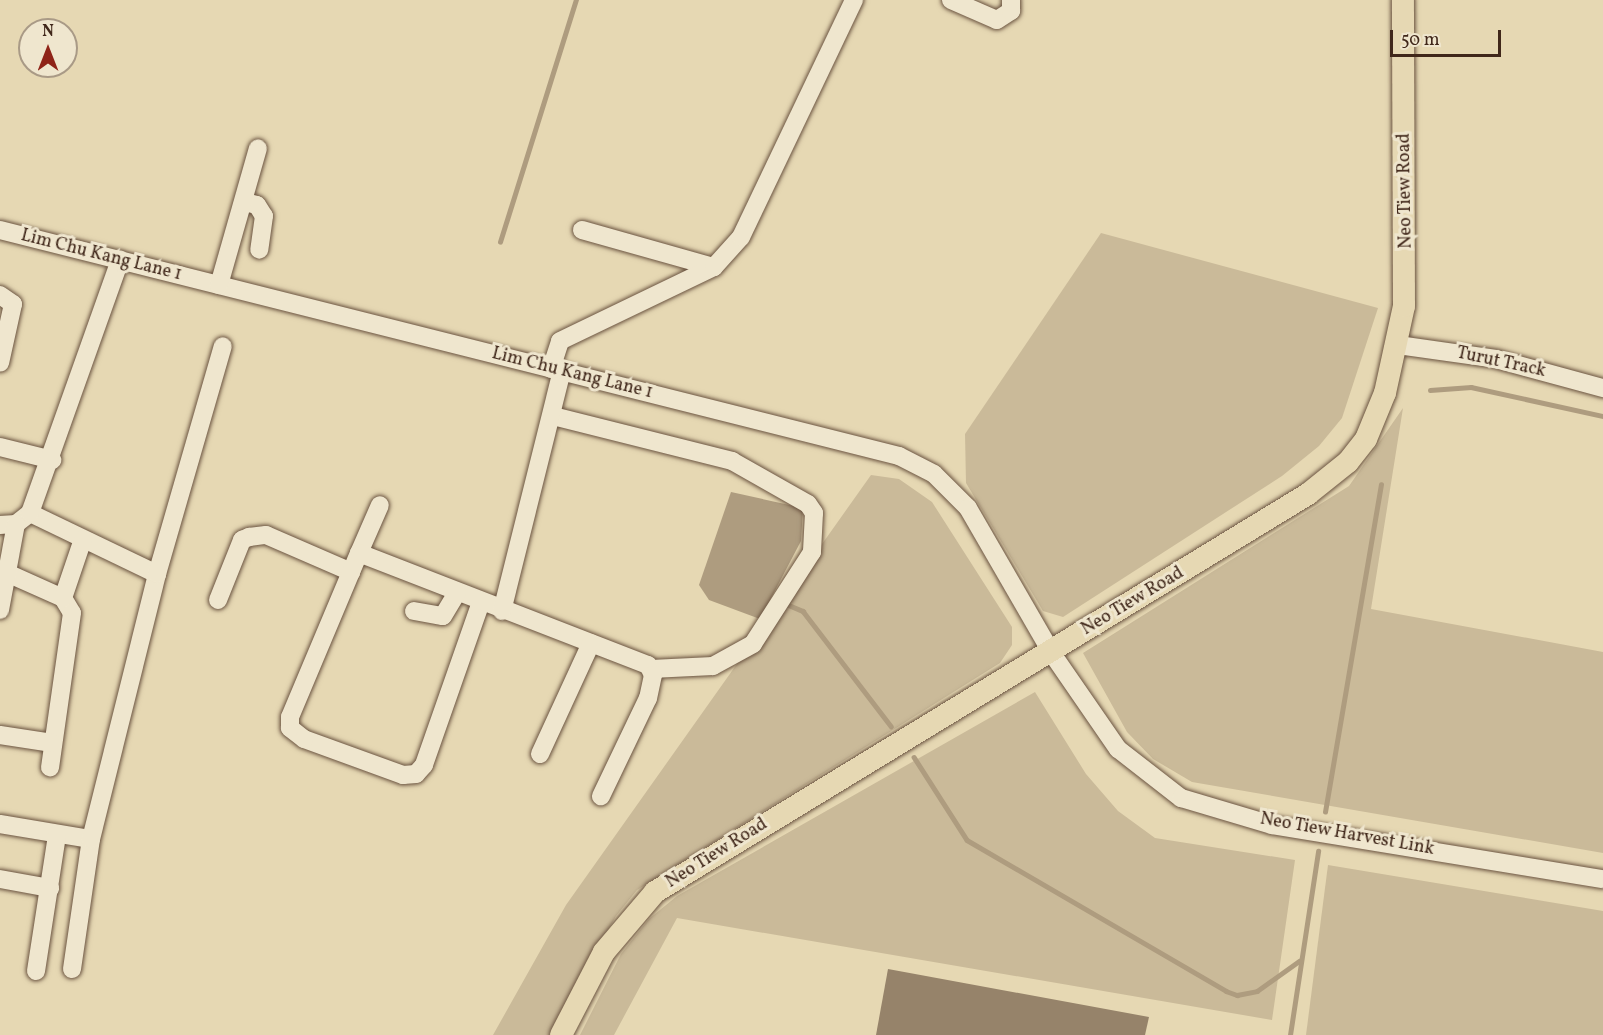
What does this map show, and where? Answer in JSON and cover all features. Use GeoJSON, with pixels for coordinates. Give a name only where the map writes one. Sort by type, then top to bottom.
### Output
{"type":"FeatureCollection","features":[{"type":"Feature","properties":{"kind":"main road","name":"Neo Tiew Road"},"geometry":{"type":"LineString","coordinates":[[561,1035],[604,952],[655,892],[1308,494],[1348,462],[1370,430],[1398,345],[1407,258],[1403,0]]}},
{"type":"Feature","properties":{"kind":"street"},"geometry":{"type":"LineString","coordinates":[[502,611],[553,416],[560,341],[714,267],[741,237],[854,0]]}},
{"type":"Feature","properties":{"kind":"street"},"geometry":{"type":"LineString","coordinates":[[951,0],[997,20],[1011,11],[1011,0]]}},
{"type":"Feature","properties":{"kind":"street"},"geometry":{"type":"LineString","coordinates":[[219,285],[245,201],[258,148]]}},
{"type":"Feature","properties":{"kind":"street"},"geometry":{"type":"LineString","coordinates":[[245,201],[257,205],[264,216],[259,250]]}},
{"type":"Feature","properties":{"kind":"street","name":"Lim Chu Kang Lane 1"},"geometry":{"type":"LineString","coordinates":[[0,230],[898,456],[934,474],[968,508],[1052,651]]}},
{"type":"Feature","properties":{"kind":"street"},"geometry":{"type":"LineString","coordinates":[[582,230],[714,267]]}},
{"type":"Feature","properties":{"kind":"street"},"geometry":{"type":"LineString","coordinates":[[0,610],[15,521],[52,460],[120,260]]}},
{"type":"Feature","properties":{"kind":"street"},"geometry":{"type":"LineString","coordinates":[[0,295],[13,304],[0,363]]}},
{"type":"Feature","properties":{"kind":"street","name":"Turut Track"},"geometry":{"type":"LineString","coordinates":[[1398,345],[1496,359],[1603,388]]}},
{"type":"Feature","properties":{"kind":"street"},"geometry":{"type":"LineString","coordinates":[[72,969],[91,839],[157,574],[223,346]]}},
{"type":"Feature","properties":{"kind":"street"},"geometry":{"type":"LineString","coordinates":[[359,553],[502,611],[591,643],[651,669],[714,666],[753,644],[812,552],[814,513],[808,504],[732,461],[553,416]]}},
{"type":"Feature","properties":{"kind":"street"},"geometry":{"type":"LineString","coordinates":[[0,447],[52,460]]}},
{"type":"Feature","properties":{"kind":"street"},"geometry":{"type":"LineString","coordinates":[[380,505],[290,717],[290,728],[304,739],[411,777],[424,765],[481,602]]}},
{"type":"Feature","properties":{"kind":"street"},"geometry":{"type":"LineString","coordinates":[[15,521],[84,538],[157,574]]}},
{"type":"Feature","properties":{"kind":"street"},"geometry":{"type":"LineString","coordinates":[[218,600],[242,540],[249,537],[266,535],[351,572]]}},
{"type":"Feature","properties":{"kind":"street"},"geometry":{"type":"LineString","coordinates":[[63,598],[84,538]]}},
{"type":"Feature","properties":{"kind":"street"},"geometry":{"type":"LineString","coordinates":[[7,573],[63,598],[72,613],[51,743],[50,767]]}},
{"type":"Feature","properties":{"kind":"street"},"geometry":{"type":"LineString","coordinates":[[414,611],[443,616],[457,593]]}},
{"type":"Feature","properties":{"kind":"street"},"geometry":{"type":"LineString","coordinates":[[540,754],[591,643]]}},
{"type":"Feature","properties":{"kind":"street","name":"Neo Tiew Harvest Link"},"geometry":{"type":"LineString","coordinates":[[1052,651],[1118,749],[1182,798],[1272,825],[1603,879]]}},
{"type":"Feature","properties":{"kind":"street"},"geometry":{"type":"LineString","coordinates":[[601,795],[648,698],[651,669]]}},
{"type":"Feature","properties":{"kind":"street"},"geometry":{"type":"LineString","coordinates":[[0,735],[51,743]]}},
{"type":"Feature","properties":{"kind":"street"},"geometry":{"type":"LineString","coordinates":[[0,824],[91,839]]}},
{"type":"Feature","properties":{"kind":"street"},"geometry":{"type":"LineString","coordinates":[[36,971],[57,835]]}},
{"type":"Feature","properties":{"kind":"street"},"geometry":{"type":"LineString","coordinates":[[0,879],[50,888]]}},
{"type":"Feature","properties":{"kind":"shaded area"},"geometry":{"type":"Polygon","coordinates":[[[1101,233],[1378,308],[1342,418],[1319,446],[1282,476],[1063,617],[1043,611],[966,483],[965,434],[1101,233]]]}},
{"type":"Feature","properties":{"kind":"shaded area"},"geometry":{"type":"Polygon","coordinates":[[[1403,408],[1371,609],[1603,652],[1603,853],[1192,782],[1153,759],[1127,732],[1083,653],[1349,486],[1403,408]]]}},
{"type":"Feature","properties":{"kind":"shaded area"},"geometry":{"type":"Polygon","coordinates":[[[871,475],[899,479],[932,502],[1012,627],[1012,645],[1000,663],[637,890],[616,916],[549,1035],[493,1035],[566,905],[871,475]]]}},
{"type":"Feature","properties":{"kind":"shaded area"},"geometry":{"type":"Polygon","coordinates":[[[731,492],[803,508],[801,541],[760,619],[709,600],[699,585],[731,492]]]}},
{"type":"Feature","properties":{"kind":"shaded area"},"geometry":{"type":"Polygon","coordinates":[[[1035,692],[1086,774],[1118,811],[1155,838],[1295,860],[1272,1020],[677,918],[614,1035],[580,1035],[621,954],[649,919],[677,896],[1035,692]]]}},
{"type":"Feature","properties":{"kind":"shaded area"},"geometry":{"type":"Polygon","coordinates":[[[1328,865],[1603,911],[1603,1035],[1306,1035],[1328,865]]]}},
{"type":"Feature","properties":{"kind":"building"},"geometry":{"type":"Polygon","coordinates":[[[888,969],[1149,1017],[1145,1035],[876,1035],[888,969]]]}},
{"type":"Feature","properties":{"kind":"waterway"},"geometry":{"type":"LineString","coordinates":[[500,242],[576,0]]}},
{"type":"Feature","properties":{"kind":"waterway"},"geometry":{"type":"LineString","coordinates":[[1430,390],[1471,387],[1603,416]]}},
{"type":"Feature","properties":{"kind":"waterway"},"geometry":{"type":"LineString","coordinates":[[1325,812],[1381,485]]}},
{"type":"Feature","properties":{"kind":"waterway"},"geometry":{"type":"LineString","coordinates":[[784,603],[803,611],[891,726]]}},
{"type":"Feature","properties":{"kind":"waterway"},"geometry":{"type":"LineString","coordinates":[[914,757],[967,840],[1226,991],[1237,995],[1257,991],[1299,961]]}},
{"type":"Feature","properties":{"kind":"waterway"},"geometry":{"type":"LineString","coordinates":[[1290,1035],[1318,851]]}}]}
